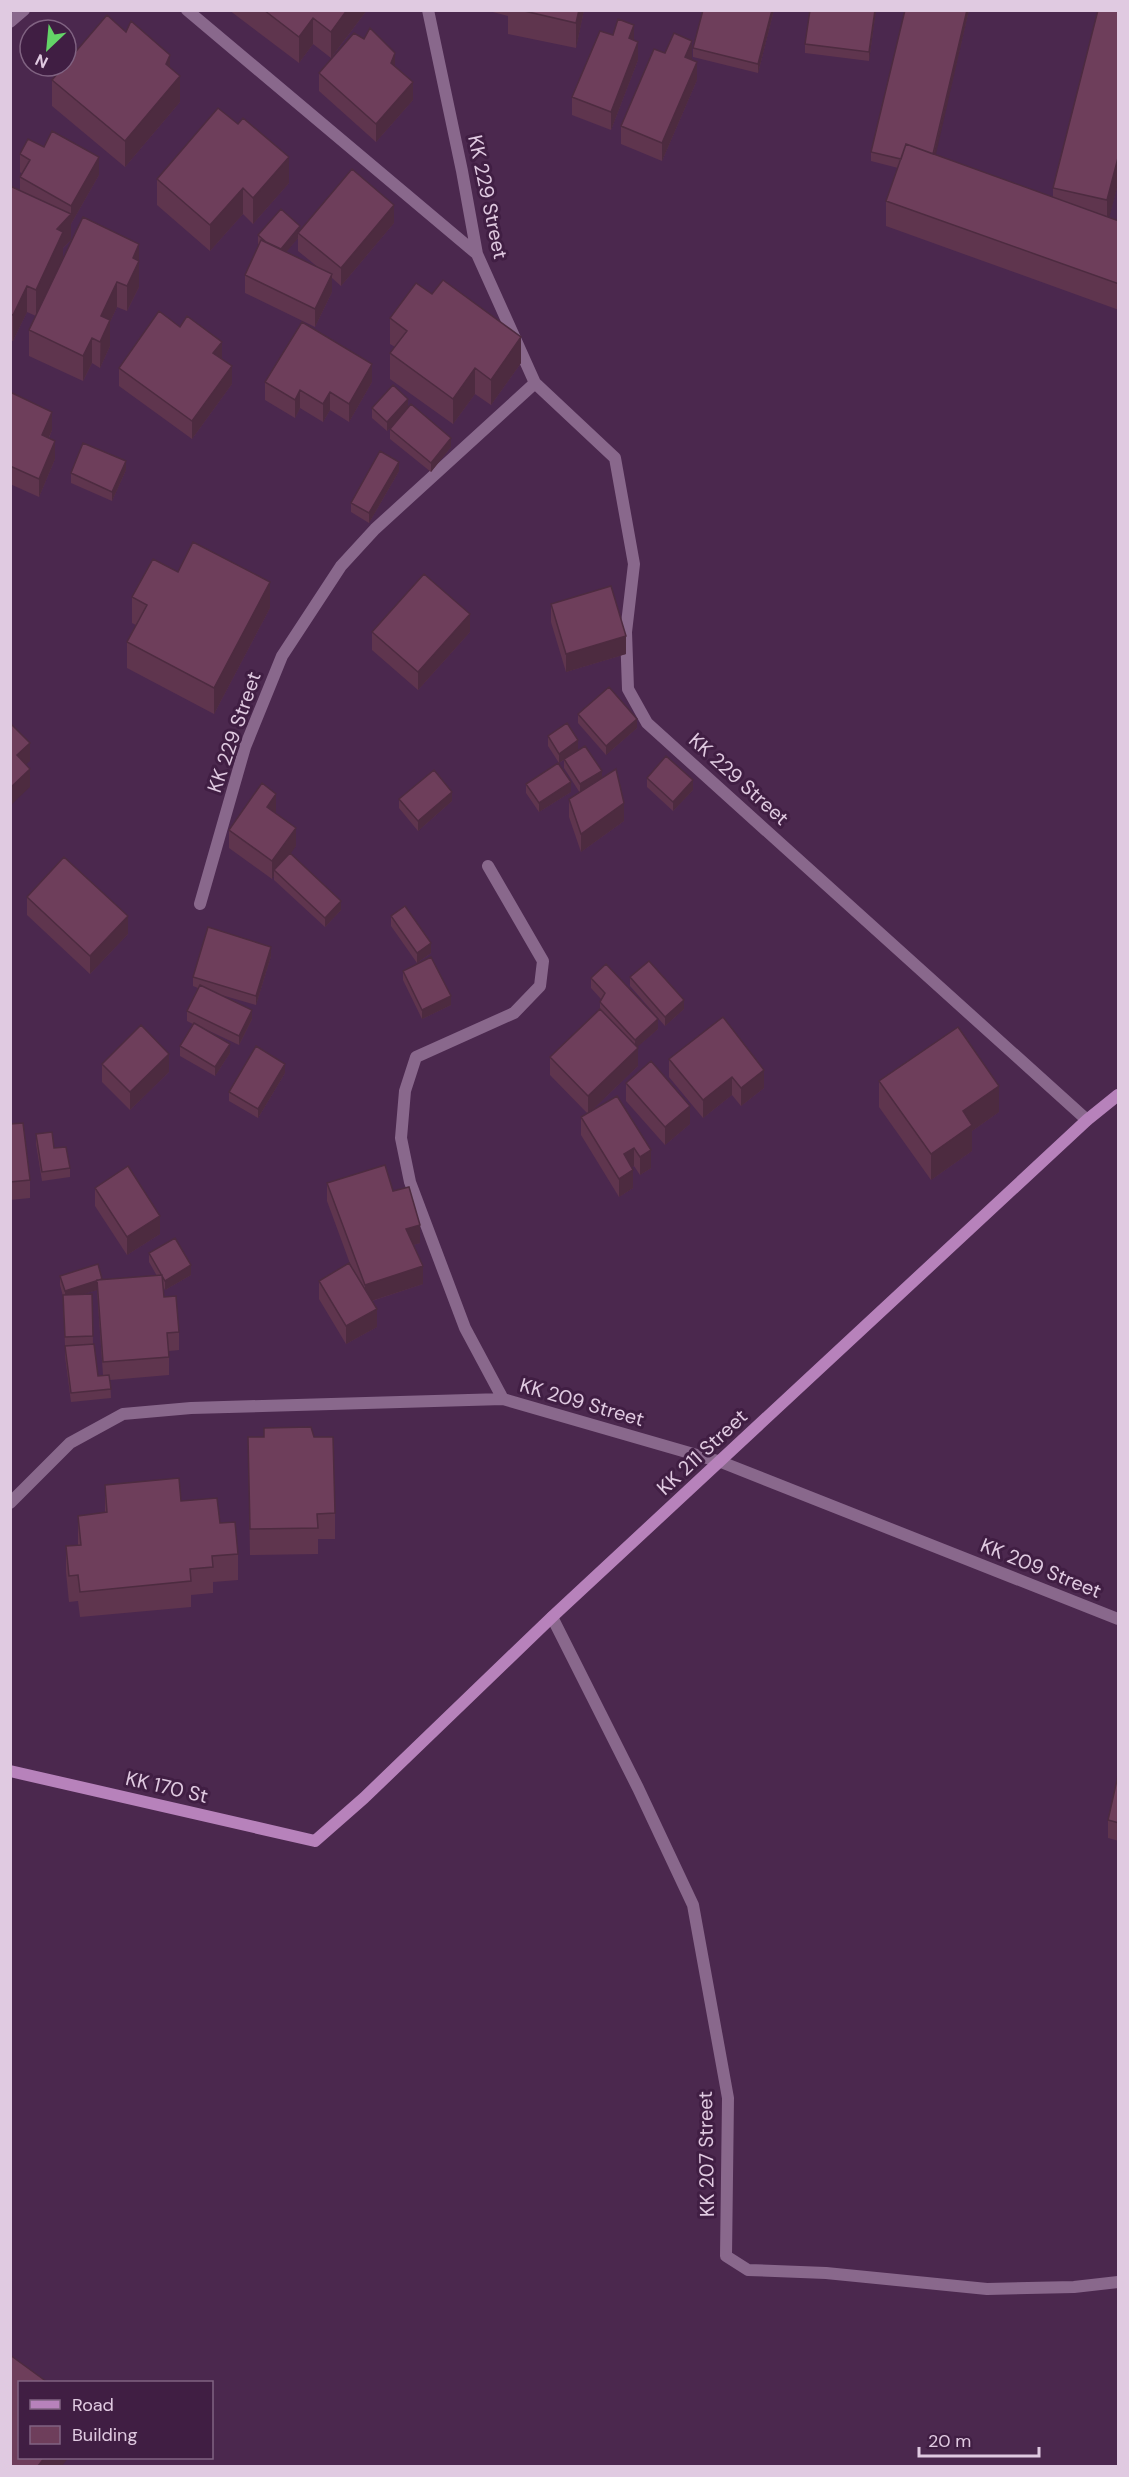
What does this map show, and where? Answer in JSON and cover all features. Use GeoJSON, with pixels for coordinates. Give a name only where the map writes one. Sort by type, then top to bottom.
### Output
{"type":"FeatureCollection","features":[{"type":"Feature","properties":{"kind":"main road","name":"KK 211 Street"},"geometry":{"type":"LineString","coordinates":[[315,1841],[364,1798],[552,1617],[1087,1120],[1119,1095]]}},
{"type":"Feature","properties":{"kind":"main road","name":"KK 170 St"},"geometry":{"type":"LineString","coordinates":[[10,1771],[315,1841]]}},
{"type":"Feature","properties":{"kind":"street"},"geometry":{"type":"LineString","coordinates":[[10,22],[24,10]]}},
{"type":"Feature","properties":{"kind":"street"},"geometry":{"type":"LineString","coordinates":[[188,10],[477,254]]}},
{"type":"Feature","properties":{"kind":"street","name":"KK 229 Street"},"geometry":{"type":"LineString","coordinates":[[428,10],[477,254],[536,383],[615,458],[633,564],[626,632],[628,689],[647,723],[1087,1120]]}},
{"type":"Feature","properties":{"kind":"street","name":"KK 229 Street"},"geometry":{"type":"LineString","coordinates":[[200,904],[245,747],[282,656],[341,566],[375,529],[536,383]]}},
{"type":"Feature","properties":{"kind":"street","name":"KK 209 Street"},"geometry":{"type":"LineString","coordinates":[[488,866],[543,961],[540,986],[514,1013],[416,1057],[405,1091],[401,1138],[410,1182],[465,1328],[503,1400],[721,1462],[1119,1619]]}},
{"type":"Feature","properties":{"kind":"street"},"geometry":{"type":"LineString","coordinates":[[10,1503],[70,1443],[123,1414],[191,1408],[503,1400]]}},
{"type":"Feature","properties":{"kind":"street","name":"KK 207 Street"},"geometry":{"type":"LineString","coordinates":[[552,1617],[638,1788],[693,1905],[728,2098],[726,2256],[748,2270],[826,2273],[987,2289],[1074,2287],[1119,2282]]}},
{"type":"Feature","properties":{"kind":"building"},"geometry":{"type":"Polygon","coordinates":[[[264,10],[347,10],[331,32],[313,18],[299,37],[264,10]]]}},
{"type":"Feature","properties":{"kind":"building"},"geometry":{"type":"Polygon","coordinates":[[[520,10],[579,10],[576,23],[520,10]]]}},
{"type":"Feature","properties":{"kind":"building"},"geometry":{"type":"Polygon","coordinates":[[[703,10],[772,10],[758,64],[693,48],[703,10]]]}},
{"type":"Feature","properties":{"kind":"building"},"geometry":{"type":"Polygon","coordinates":[[[810,10],[875,10],[869,52],[805,44],[810,10]]]}},
{"type":"Feature","properties":{"kind":"building"},"geometry":{"type":"Polygon","coordinates":[[[905,10],[967,10],[933,154],[906,144],[901,159],[871,152],[905,10]]]}},
{"type":"Feature","properties":{"kind":"building"},"geometry":{"type":"Polygon","coordinates":[[[1098,10],[1119,10],[1119,154],[1107,200],[1053,188],[1098,10]]]}},
{"type":"Feature","properties":{"kind":"building"},"geometry":{"type":"Polygon","coordinates":[[[107,15],[126,32],[131,21],[170,55],[166,64],[180,76],[125,141],[52,80],[54,78],[78,78],[78,49],[107,15]]]}},
{"type":"Feature","properties":{"kind":"building"},"geometry":{"type":"Polygon","coordinates":[[[618,19],[634,25],[629,38],[638,42],[611,112],[572,97],[600,31],[613,35],[618,19]]]}},
{"type":"Feature","properties":{"kind":"building"},"geometry":{"type":"Polygon","coordinates":[[[370,28],[395,53],[391,63],[413,82],[376,124],[319,73],[354,33],[364,39],[370,28]]]}},
{"type":"Feature","properties":{"kind":"building"},"geometry":{"type":"Polygon","coordinates":[[[674,33],[692,41],[685,57],[697,62],[662,143],[621,126],[654,49],[665,53],[674,33]]]}},
{"type":"Feature","properties":{"kind":"building"},"geometry":{"type":"Polygon","coordinates":[[[218,108],[238,124],[243,118],[289,157],[253,198],[243,188],[210,225],[157,179],[218,108]]]}},
{"type":"Feature","properties":{"kind":"building"},"geometry":{"type":"Polygon","coordinates":[[[52,131],[99,157],[71,206],[20,177],[30,160],[20,154],[28,139],[44,147],[52,131]]]}},
{"type":"Feature","properties":{"kind":"building"},"geometry":{"type":"Polygon","coordinates":[[[906,144],[1119,221],[1119,284],[886,201],[906,144]]]}},
{"type":"Feature","properties":{"kind":"building"},"geometry":{"type":"Polygon","coordinates":[[[352,169],[394,205],[341,268],[298,233],[352,169]]]}},
{"type":"Feature","properties":{"kind":"building"},"geometry":{"type":"Polygon","coordinates":[[[10,186],[71,214],[57,229],[63,232],[36,290],[27,286],[13,315],[10,314],[10,186]]]}},
{"type":"Feature","properties":{"kind":"building"},"geometry":{"type":"Polygon","coordinates":[[[281,209],[300,226],[281,249],[266,242],[258,235],[281,209]]]}},
{"type":"Feature","properties":{"kind":"building"},"geometry":{"type":"Polygon","coordinates":[[[83,217],[139,244],[133,258],[139,261],[127,286],[117,282],[101,316],[110,320],[100,342],[92,338],[83,356],[29,330],[83,217]]]}},
{"type":"Feature","properties":{"kind":"building"},"geometry":{"type":"Polygon","coordinates":[[[261,240],[332,274],[315,309],[245,275],[261,240]]]}},
{"type":"Feature","properties":{"kind":"building"},"geometry":{"type":"Polygon","coordinates":[[[443,280],[521,337],[491,380],[475,368],[453,399],[390,353],[407,331],[390,318],[416,283],[432,294],[443,280]]]}},
{"type":"Feature","properties":{"kind":"building"},"geometry":{"type":"Polygon","coordinates":[[[159,311],[180,327],[187,316],[222,342],[213,353],[232,366],[192,421],[119,368],[159,311]]]}},
{"type":"Feature","properties":{"kind":"building"},"geometry":{"type":"Polygon","coordinates":[[[302,322],[372,364],[349,404],[330,392],[323,404],[300,390],[295,400],[265,382],[302,322]]]}},
{"type":"Feature","properties":{"kind":"building"},"geometry":{"type":"Polygon","coordinates":[[[393,385],[408,399],[387,422],[372,408],[393,385]]]}},
{"type":"Feature","properties":{"kind":"building"},"geometry":{"type":"Polygon","coordinates":[[[10,392],[52,412],[42,435],[55,441],[39,479],[10,466],[10,392]]]}},
{"type":"Feature","properties":{"kind":"building"},"geometry":{"type":"Polygon","coordinates":[[[411,404],[451,438],[431,463],[390,429],[411,404]]]}},
{"type":"Feature","properties":{"kind":"building"},"geometry":{"type":"Polygon","coordinates":[[[83,443],[126,461],[112,492],[71,473],[83,443]]]}},
{"type":"Feature","properties":{"kind":"building"},"geometry":{"type":"Polygon","coordinates":[[[380,451],[399,462],[369,513],[351,503],[380,451]]]}},
{"type":"Feature","properties":{"kind":"building"},"geometry":{"type":"Polygon","coordinates":[[[193,542],[270,582],[214,688],[127,642],[147,605],[132,597],[153,559],[178,572],[193,542]]]}},
{"type":"Feature","properties":{"kind":"building"},"geometry":{"type":"Polygon","coordinates":[[[424,574],[470,614],[418,672],[372,632],[424,574]]]}},
{"type":"Feature","properties":{"kind":"building"},"geometry":{"type":"Polygon","coordinates":[[[611,586],[626,636],[566,654],[551,604],[611,586]]]}},
{"type":"Feature","properties":{"kind":"building"},"geometry":{"type":"Polygon","coordinates":[[[609,687],[637,719],[606,746],[578,714],[609,687]]]}},
{"type":"Feature","properties":{"kind":"building"},"geometry":{"type":"Polygon","coordinates":[[[10,723],[30,743],[17,755],[30,769],[10,788],[10,723]]]}},
{"type":"Feature","properties":{"kind":"building"},"geometry":{"type":"Polygon","coordinates":[[[567,723],[578,740],[559,754],[548,736],[567,723]]]}},
{"type":"Feature","properties":{"kind":"building"},"geometry":{"type":"Polygon","coordinates":[[[585,746],[602,771],[580,784],[564,759],[585,746]]]}},
{"type":"Feature","properties":{"kind":"building"},"geometry":{"type":"Polygon","coordinates":[[[666,756],[693,780],[673,802],[647,778],[666,756]]]}},
{"type":"Feature","properties":{"kind":"building"},"geometry":{"type":"Polygon","coordinates":[[[558,763],[571,782],[539,803],[526,784],[558,763]]]}},
{"type":"Feature","properties":{"kind":"building"},"geometry":{"type":"Polygon","coordinates":[[[616,769],[624,803],[581,834],[569,799],[616,769]]]}},
{"type":"Feature","properties":{"kind":"building"},"geometry":{"type":"Polygon","coordinates":[[[434,770],[452,792],[418,821],[399,799],[434,770]]]}},
{"type":"Feature","properties":{"kind":"building"},"geometry":{"type":"Polygon","coordinates":[[[262,783],[276,794],[267,807],[296,828],[272,861],[229,830],[262,783]]]}},
{"type":"Feature","properties":{"kind":"building"},"geometry":{"type":"Polygon","coordinates":[[[290,853],[341,901],[325,918],[274,870],[290,853]]]}},
{"type":"Feature","properties":{"kind":"building"},"geometry":{"type":"Polygon","coordinates":[[[64,857],[128,916],[90,956],[27,897],[64,857]]]}},
{"type":"Feature","properties":{"kind":"building"},"geometry":{"type":"Polygon","coordinates":[[[405,906],[431,943],[417,953],[391,916],[405,906]]]}},
{"type":"Feature","properties":{"kind":"building"},"geometry":{"type":"Polygon","coordinates":[[[208,927],[271,947],[256,996],[193,977],[208,927]]]}},
{"type":"Feature","properties":{"kind":"building"},"geometry":{"type":"Polygon","coordinates":[[[431,957],[451,996],[422,1010],[403,971],[431,957]]]}},
{"type":"Feature","properties":{"kind":"building"},"geometry":{"type":"Polygon","coordinates":[[[649,961],[684,1000],[665,1017],[630,977],[649,961]]]}},
{"type":"Feature","properties":{"kind":"building"},"geometry":{"type":"Polygon","coordinates":[[[606,964],[658,1019],[635,1040],[600,1002],[605,993],[591,978],[606,964]]]}},
{"type":"Feature","properties":{"kind":"building"},"geometry":{"type":"Polygon","coordinates":[[[200,985],[252,1010],[239,1036],[187,1011],[200,985]]]}},
{"type":"Feature","properties":{"kind":"building"},"geometry":{"type":"Polygon","coordinates":[[[600,1009],[638,1048],[588,1096],[550,1057],[600,1009]]]}},
{"type":"Feature","properties":{"kind":"building"},"geometry":{"type":"Polygon","coordinates":[[[723,1017],[764,1070],[741,1088],[732,1077],[703,1100],[669,1059],[723,1017]]]}},
{"type":"Feature","properties":{"kind":"building"},"geometry":{"type":"Polygon","coordinates":[[[194,1023],[230,1044],[215,1067],[180,1046],[194,1023]]]}},
{"type":"Feature","properties":{"kind":"building"},"geometry":{"type":"Polygon","coordinates":[[[141,1025],[169,1054],[130,1092],[102,1064],[141,1025]]]}},
{"type":"Feature","properties":{"kind":"building"},"geometry":{"type":"Polygon","coordinates":[[[958,1027],[999,1086],[963,1111],[972,1125],[931,1154],[879,1081],[958,1027]]]}},
{"type":"Feature","properties":{"kind":"building"},"geometry":{"type":"Polygon","coordinates":[[[256,1046],[285,1064],[258,1109],[229,1092],[256,1046]]]}},
{"type":"Feature","properties":{"kind":"building"},"geometry":{"type":"Polygon","coordinates":[[[651,1061],[690,1106],[665,1127],[626,1083],[651,1061]]]}},
{"type":"Feature","properties":{"kind":"building"},"geometry":{"type":"Polygon","coordinates":[[[617,1096],[651,1150],[640,1157],[634,1148],[624,1154],[633,1170],[619,1179],[581,1117],[617,1096]]]}},
{"type":"Feature","properties":{"kind":"building"},"geometry":{"type":"Polygon","coordinates":[[[23,1123],[30,1180],[10,1182],[10,1124],[23,1123]]]}},
{"type":"Feature","properties":{"kind":"building"},"geometry":{"type":"Polygon","coordinates":[[[52,1132],[54,1148],[66,1147],[70,1168],[42,1172],[36,1134],[52,1132]]]}},
{"type":"Feature","properties":{"kind":"building"},"geometry":{"type":"Polygon","coordinates":[[[385,1165],[393,1191],[409,1187],[420,1225],[406,1229],[423,1266],[365,1285],[327,1183],[385,1165]]]}},
{"type":"Feature","properties":{"kind":"building"},"geometry":{"type":"Polygon","coordinates":[[[128,1166],[160,1216],[127,1237],[95,1188],[128,1166]]]}},
{"type":"Feature","properties":{"kind":"building"},"geometry":{"type":"Polygon","coordinates":[[[175,1238],[191,1265],[165,1281],[149,1253],[175,1238]]]}},
{"type":"Feature","properties":{"kind":"building"},"geometry":{"type":"Polygon","coordinates":[[[349,1263],[377,1309],[346,1326],[319,1281],[349,1263]]]}},
{"type":"Feature","properties":{"kind":"building"},"geometry":{"type":"Polygon","coordinates":[[[98,1264],[102,1279],[65,1291],[60,1276],[98,1264]]]}},
{"type":"Feature","properties":{"kind":"building"},"geometry":{"type":"Polygon","coordinates":[[[162,1275],[164,1297],[176,1296],[179,1332],[167,1333],[169,1357],[103,1362],[97,1280],[162,1275]]]}},
{"type":"Feature","properties":{"kind":"building"},"geometry":{"type":"Polygon","coordinates":[[[92,1294],[93,1336],[65,1337],[63,1295],[92,1294]]]}},
{"type":"Feature","properties":{"kind":"building"},"geometry":{"type":"Polygon","coordinates":[[[94,1344],[98,1376],[109,1375],[111,1389],[71,1393],[65,1346],[94,1344]]]}},
{"type":"Feature","properties":{"kind":"building"},"geometry":{"type":"Polygon","coordinates":[[[311,1427],[314,1437],[333,1437],[335,1513],[317,1514],[318,1528],[250,1529],[248,1437],[264,1437],[264,1428],[311,1427]]]}},
{"type":"Feature","properties":{"kind":"building"},"geometry":{"type":"Polygon","coordinates":[[[179,1478],[181,1501],[217,1498],[220,1523],[235,1522],[238,1554],[212,1556],[213,1567],[190,1569],[191,1581],[80,1592],[78,1575],[69,1576],[66,1546],[81,1545],[78,1516],[107,1512],[105,1485],[179,1478]]]}},
{"type":"Feature","properties":{"kind":"building"},"geometry":{"type":"Polygon","coordinates":[[[1119,1771],[1119,1823],[1108,1820],[1119,1771]]]}},
{"type":"Feature","properties":{"kind":"building"},"geometry":{"type":"Polygon","coordinates":[[[10,2355],[46,2381],[18,2381],[18,2459],[43,2459],[38,2466],[10,2466],[10,2355]]]}}]}
